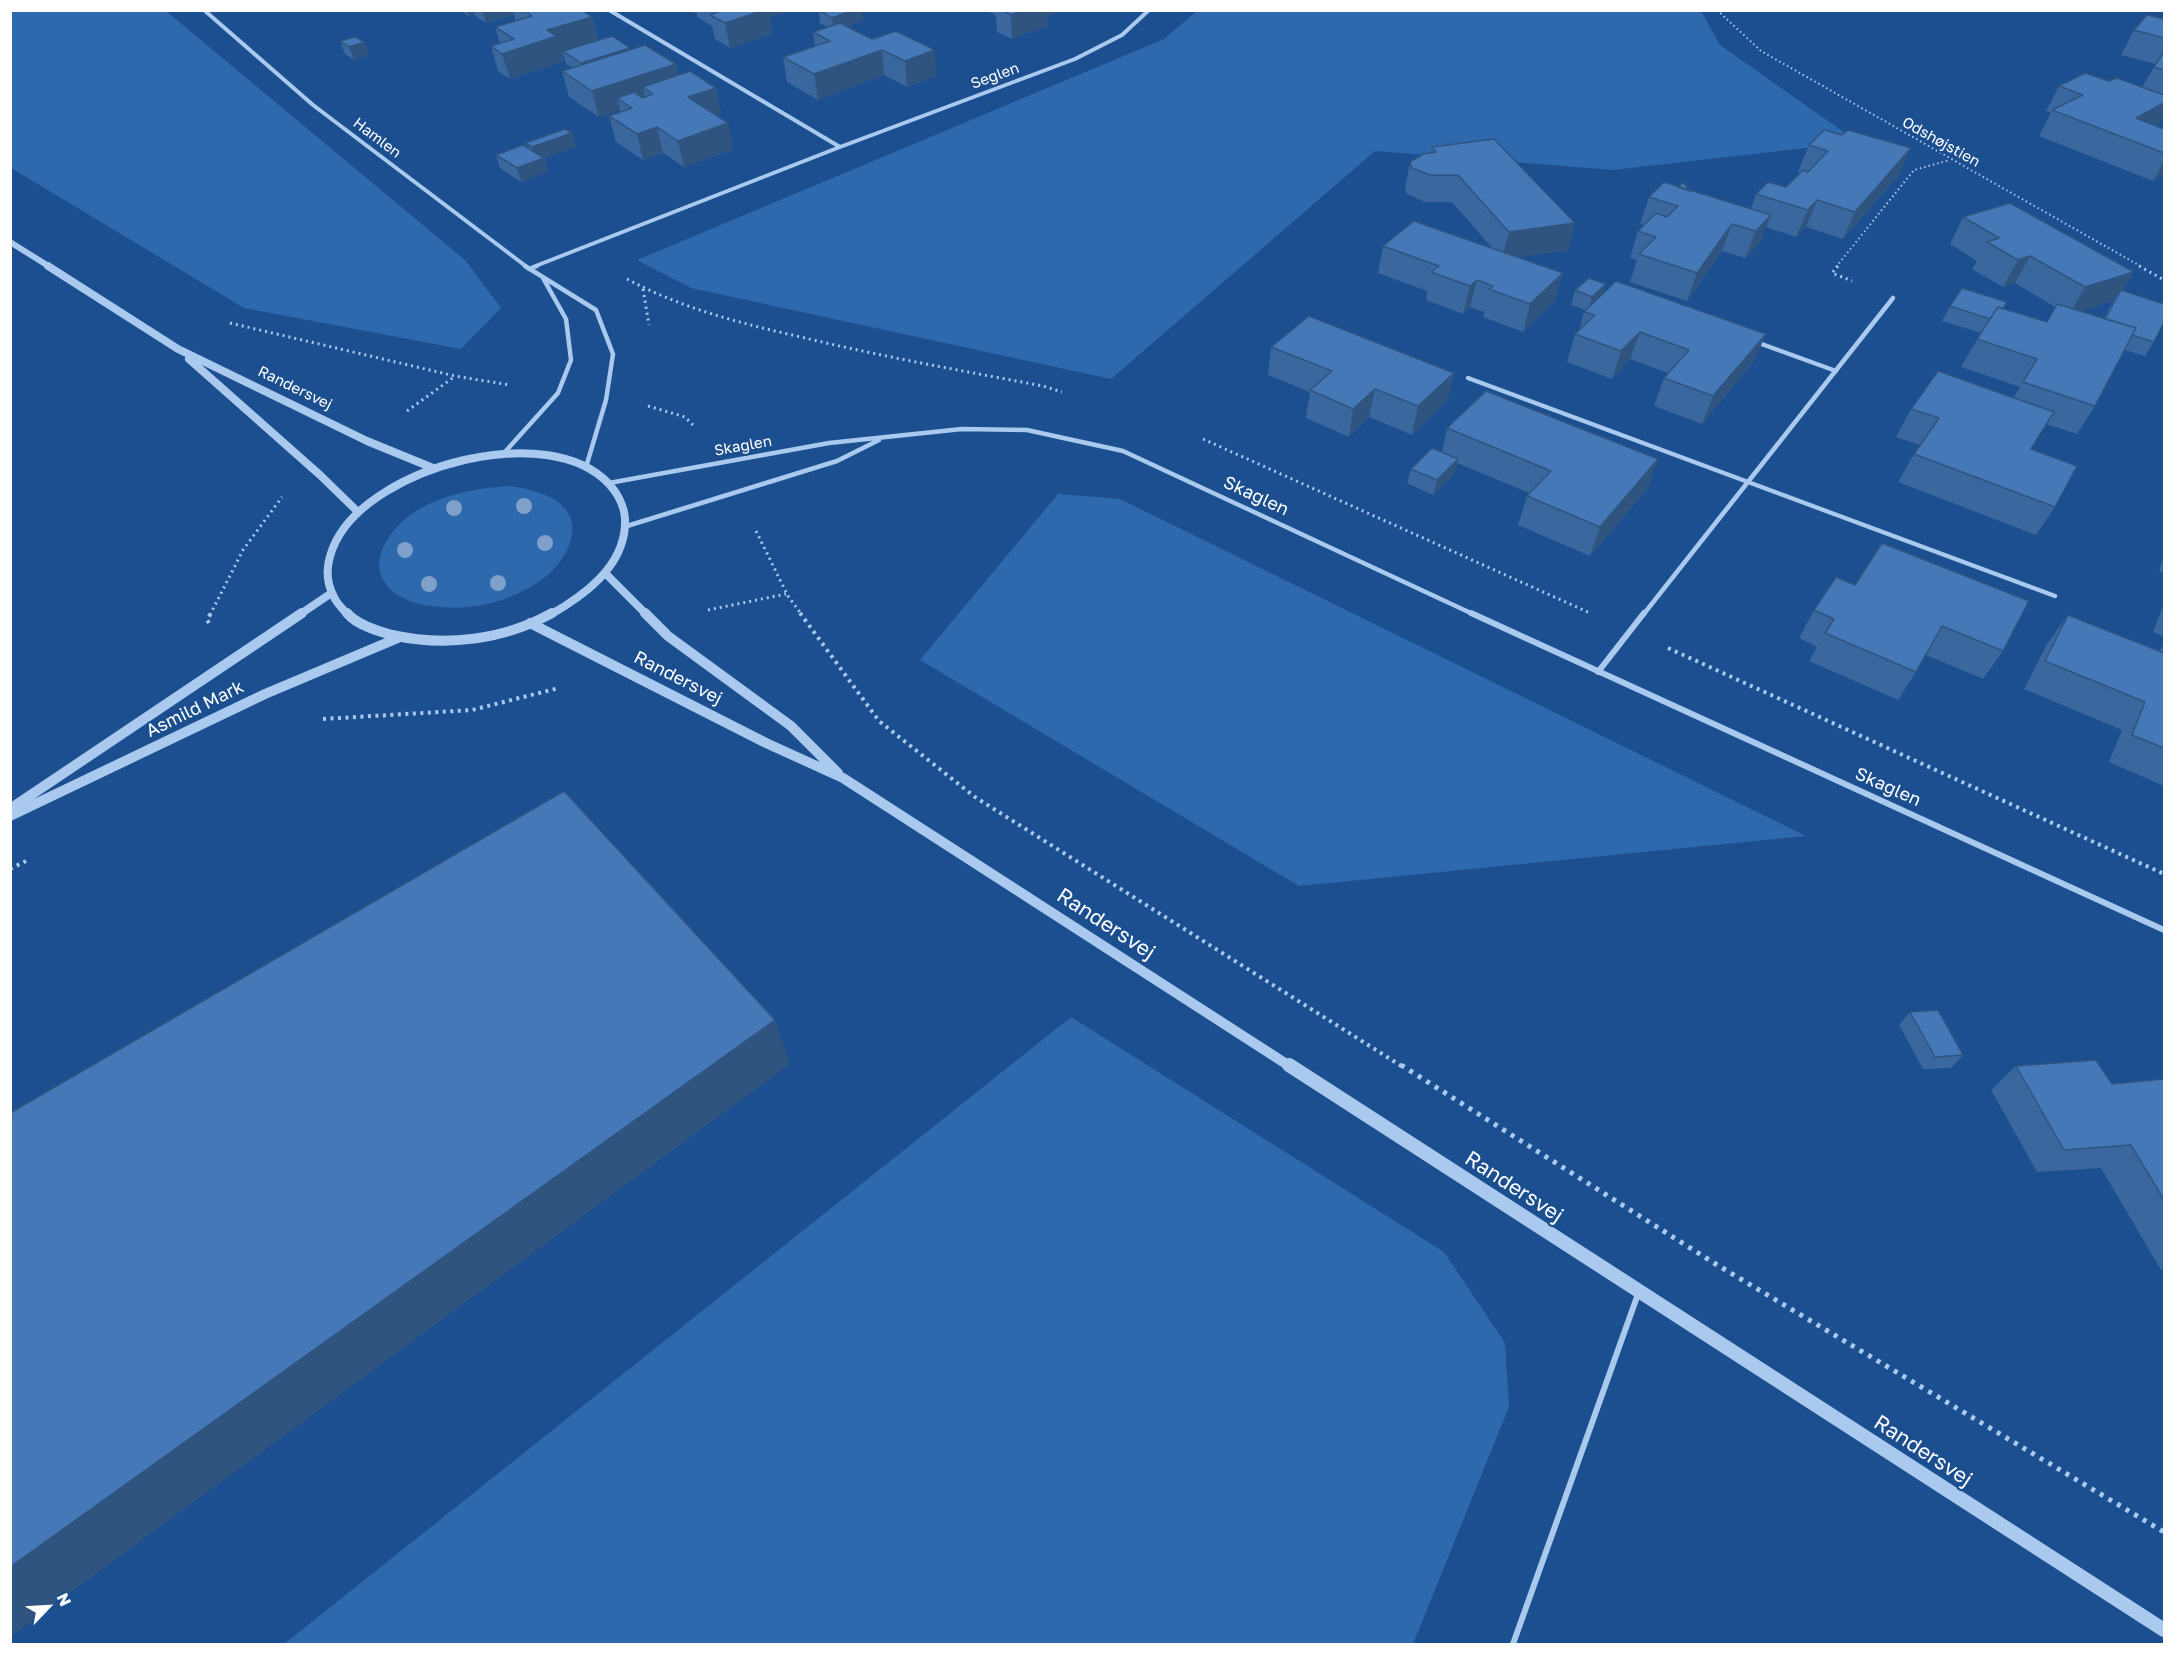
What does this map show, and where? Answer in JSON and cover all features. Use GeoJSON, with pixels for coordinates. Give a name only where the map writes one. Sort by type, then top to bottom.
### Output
{"type":"FeatureCollection","features":[{"type":"Feature","properties":{"kind":"street","name":"Hamlen"},"geometry":{"type":"LineString","coordinates":[[204,10],[313,105],[529,268],[596,310],[613,354],[606,400],[586,467]]}},
{"type":"Feature","properties":{"kind":"street"},"geometry":{"type":"LineString","coordinates":[[609,10],[840,147]]}},
{"type":"Feature","properties":{"kind":"street","name":"Seglen"},"geometry":{"type":"LineString","coordinates":[[529,268],[840,147],[1075,59],[1122,35],[1149,10]]}},
{"type":"Feature","properties":{"kind":"street","name":"Randersvej"},"geometry":{"type":"LineString","coordinates":[[10,242],[178,349],[367,441],[433,468]]}},
{"type":"Feature","properties":{"kind":"street","name":"Hamlen"},"geometry":{"type":"LineString","coordinates":[[504,453],[558,393],[571,360],[566,319],[542,277]]}},
{"type":"Feature","properties":{"kind":"street"},"geometry":{"type":"LineString","coordinates":[[1598,672],[1893,298]]}},
{"type":"Feature","properties":{"kind":"street"},"geometry":{"type":"LineString","coordinates":[[1747,339],[1836,371]]}},
{"type":"Feature","properties":{"kind":"street","name":"Randersvej"},"geometry":{"type":"LineString","coordinates":[[178,349],[320,475],[357,511]]}},
{"type":"Feature","properties":{"kind":"street"},"geometry":{"type":"LineString","coordinates":[[1468,378],[2055,596]]}},
{"type":"Feature","properties":{"kind":"street","name":"Skaglen"},"geometry":{"type":"LineString","coordinates":[[609,483],[829,443],[962,429],[1027,430],[1123,451],[1598,672],[2164,930]]}},
{"type":"Feature","properties":{"kind":"street","name":"Skaglen"},"geometry":{"type":"LineString","coordinates":[[627,525],[837,461],[881,439]]}},
{"type":"Feature","properties":{"kind":"street"},"geometry":{"type":"LineString","coordinates":[[504,453],[548,456],[586,467],[609,483],[623,502],[627,525],[621,549],[605,573],[585,592],[560,609],[531,623],[497,634],[462,640],[429,642],[398,638],[367,628],[345,613],[330,594],[326,567],[336,538],[357,511],[392,486],[433,468],[468,458],[504,453]]}},
{"type":"Feature","properties":{"kind":"street","name":"Randersvej"},"geometry":{"type":"LineString","coordinates":[[605,573],[668,636],[791,726],[843,778]]}},
{"type":"Feature","properties":{"kind":"street","name":"Asmild Mark"},"geometry":{"type":"LineString","coordinates":[[10,809],[330,594]]}},
{"type":"Feature","properties":{"kind":"street","name":"Randersvej"},"geometry":{"type":"LineString","coordinates":[[531,623],[765,743],[843,778],[2164,1630]]}},
{"type":"Feature","properties":{"kind":"street","name":"Asmild Mark"},"geometry":{"type":"LineString","coordinates":[[10,816],[265,694],[398,638]]}},
{"type":"Feature","properties":{"kind":"lane"},"geometry":{"type":"LineString","coordinates":[[1513,1644],[1639,1291]]}},
{"type":"Feature","properties":{"kind":"path","name":"Odshøjstien"},"geometry":{"type":"LineString","coordinates":[[1716,10],[1761,51],[2164,280]]}},
{"type":"Feature","properties":{"kind":"path"},"geometry":{"type":"LineString","coordinates":[[1893,298],[1832,273],[1914,170],[1951,159]]}},
{"type":"Feature","properties":{"kind":"path"},"geometry":{"type":"LineString","coordinates":[[222,320],[455,376],[558,393]]}},
{"type":"Feature","properties":{"kind":"path"},"geometry":{"type":"LineString","coordinates":[[606,400],[642,405],[685,417],[709,441],[723,462]]}},
{"type":"Feature","properties":{"kind":"path"},"geometry":{"type":"LineString","coordinates":[[737,492],[786,594],[879,721],[975,797],[1714,1263],[2164,1532]]}},
{"type":"Feature","properties":{"kind":"path"},"geometry":{"type":"LineString","coordinates":[[668,636],[703,611],[786,594]]}},
{"type":"Feature","properties":{"kind":"path"},"geometry":{"type":"LineString","coordinates":[[319,720],[472,710],[584,681],[614,666]]}},
{"type":"Feature","properties":{"kind":"path"},"geometry":{"type":"LineString","coordinates":[[10,869],[31,858]]}},
{"type":"Feature","properties":{"kind":"shaded area"},"geometry":{"type":"Polygon","coordinates":[[[10,11],[166,11],[465,260],[501,308],[461,349],[244,308],[11,168],[10,11]]]}},
{"type":"Feature","properties":{"kind":"shaded area"},"geometry":{"type":"Polygon","coordinates":[[[1197,11],[1701,11],[1720,45],[1858,142],[1613,170],[1375,151],[1111,379],[691,288],[637,260],[1164,39],[1197,11]]]}},
{"type":"Feature","properties":{"kind":"shaded area"},"geometry":{"type":"Polygon","coordinates":[[[511,486],[535,491],[553,499],[567,511],[571,521],[572,531],[566,552],[560,562],[544,578],[521,592],[495,602],[454,608],[414,602],[398,595],[386,584],[380,572],[380,560],[384,547],[400,524],[411,514],[455,494],[511,486]]]}},
{"type":"Feature","properties":{"kind":"shaded area"},"geometry":{"type":"Polygon","coordinates":[[[1058,494],[1120,499],[1806,836],[1299,886],[920,660],[1058,494]]]}},
{"type":"Feature","properties":{"kind":"shaded area"},"geometry":{"type":"Polygon","coordinates":[[[1071,1017],[1444,1252],[1505,1343],[1509,1407],[1413,1644],[284,1644],[1071,1017]]]}},
{"type":"Feature","properties":{"kind":"building"},"geometry":{"type":"Polygon","coordinates":[[[524,10],[582,10],[592,17],[547,30],[557,36],[502,54],[491,46],[514,39],[495,27],[532,16],[524,10]]]}},
{"type":"Feature","properties":{"kind":"building"},"geometry":{"type":"Polygon","coordinates":[[[723,10],[764,10],[725,23],[710,15],[723,10]]]}},
{"type":"Feature","properties":{"kind":"building"},"geometry":{"type":"Polygon","coordinates":[[[819,10],[854,10],[832,18],[819,10]]]}},
{"type":"Feature","properties":{"kind":"building"},"geometry":{"type":"Polygon","coordinates":[[[1002,10],[1023,10],[1011,15],[1002,10]]]}},
{"type":"Feature","properties":{"kind":"building"},"geometry":{"type":"Polygon","coordinates":[[[2147,15],[2164,19],[2164,38],[2134,30],[2147,15]]]}},
{"type":"Feature","properties":{"kind":"building"},"geometry":{"type":"Polygon","coordinates":[[[840,23],[872,39],[896,31],[935,50],[905,61],[882,50],[814,74],[783,57],[830,41],[813,32],[840,23]]]}},
{"type":"Feature","properties":{"kind":"building"},"geometry":{"type":"Polygon","coordinates":[[[612,36],[630,48],[581,63],[563,51],[612,36]]]}},
{"type":"Feature","properties":{"kind":"building"},"geometry":{"type":"Polygon","coordinates":[[[355,37],[365,42],[349,47],[340,41],[355,37]]]}},
{"type":"Feature","properties":{"kind":"building"},"geometry":{"type":"Polygon","coordinates":[[[645,45],[676,64],[592,91],[562,71],[645,45]]]}},
{"type":"Feature","properties":{"kind":"building"},"geometry":{"type":"Polygon","coordinates":[[[2164,52],[2164,70],[2154,67],[2164,52]]]}},
{"type":"Feature","properties":{"kind":"building"},"geometry":{"type":"Polygon","coordinates":[[[690,71],[716,88],[688,97],[728,123],[678,141],[657,127],[637,134],[609,116],[632,108],[617,98],[634,92],[642,98],[653,94],[643,87],[690,71]]]}},
{"type":"Feature","properties":{"kind":"building"},"geometry":{"type":"Polygon","coordinates":[[[2085,73],[2109,81],[2117,78],[2164,95],[2164,103],[2136,118],[2164,129],[2164,153],[2052,110],[2083,95],[2059,86],[2085,73]]]}},
{"type":"Feature","properties":{"kind":"building"},"geometry":{"type":"Polygon","coordinates":[[[565,129],[572,133],[532,147],[525,143],[565,129]]]}},
{"type":"Feature","properties":{"kind":"building"},"geometry":{"type":"Polygon","coordinates":[[[1824,130],[1842,135],[1848,130],[1911,148],[1855,212],[1817,200],[1808,210],[1756,194],[1768,182],[1786,187],[1803,170],[1808,172],[1828,151],[1809,145],[1824,130]]]}},
{"type":"Feature","properties":{"kind":"building"},"geometry":{"type":"Polygon","coordinates":[[[1494,139],[1575,223],[1509,232],[1458,175],[1430,175],[1412,168],[1410,162],[1423,154],[1436,152],[1432,147],[1494,139]]]}},
{"type":"Feature","properties":{"kind":"building"},"geometry":{"type":"Polygon","coordinates":[[[523,145],[544,158],[517,168],[496,155],[523,145]]]}},
{"type":"Feature","properties":{"kind":"building"},"geometry":{"type":"Polygon","coordinates":[[[1664,182],[1771,215],[1756,231],[1732,224],[1697,273],[1639,254],[1656,237],[1638,231],[1656,213],[1667,217],[1678,206],[1649,197],[1664,182]]]}},
{"type":"Feature","properties":{"kind":"building"},"geometry":{"type":"Polygon","coordinates":[[[1683,182],[1690,191],[1678,187],[1683,182]]]}},
{"type":"Feature","properties":{"kind":"building"},"geometry":{"type":"Polygon","coordinates":[[[2010,203],[2134,272],[2085,287],[2030,256],[2018,260],[1987,242],[1999,238],[1963,217],[2010,203]]]}},
{"type":"Feature","properties":{"kind":"building"},"geometry":{"type":"Polygon","coordinates":[[[1414,221],[1563,273],[1530,304],[1489,289],[1493,286],[1477,280],[1470,286],[1431,272],[1439,266],[1383,246],[1414,221]]]}},
{"type":"Feature","properties":{"kind":"building"},"geometry":{"type":"Polygon","coordinates":[[[1589,278],[1606,284],[1592,297],[1575,290],[1589,278]]]}},
{"type":"Feature","properties":{"kind":"building"},"geometry":{"type":"Polygon","coordinates":[[[1616,281],[1766,334],[1713,396],[1664,378],[1689,350],[1640,332],[1621,351],[1575,334],[1595,315],[1584,312],[1616,281]]]}},
{"type":"Feature","properties":{"kind":"building"},"geometry":{"type":"Polygon","coordinates":[[[1962,288],[2007,302],[2003,309],[1998,307],[1990,319],[1950,306],[1962,288]]]}},
{"type":"Feature","properties":{"kind":"building"},"geometry":{"type":"Polygon","coordinates":[[[2121,290],[2164,304],[2164,322],[2154,342],[2132,335],[2136,328],[2105,319],[2121,290]]]}},
{"type":"Feature","properties":{"kind":"building"},"geometry":{"type":"Polygon","coordinates":[[[2057,304],[2136,328],[2095,406],[2023,382],[2037,359],[1977,339],[1998,307],[2047,322],[2057,304]]]}},
{"type":"Feature","properties":{"kind":"building"},"geometry":{"type":"Polygon","coordinates":[[[1309,316],[1454,373],[1418,406],[1375,389],[1353,409],[1310,390],[1332,371],[1271,347],[1309,316]]]}},
{"type":"Feature","properties":{"kind":"building"},"geometry":{"type":"Polygon","coordinates":[[[1938,371],[2054,412],[2031,449],[2077,466],[2055,507],[1914,454],[1939,418],[1911,409],[1938,371]]]}},
{"type":"Feature","properties":{"kind":"building"},"geometry":{"type":"Polygon","coordinates":[[[1486,391],[1658,459],[1600,527],[1527,496],[1551,471],[1447,428],[1486,391]]]}},
{"type":"Feature","properties":{"kind":"building"},"geometry":{"type":"Polygon","coordinates":[[[1432,448],[1458,459],[1437,480],[1411,469],[1432,448]]]}},
{"type":"Feature","properties":{"kind":"building"},"geometry":{"type":"Polygon","coordinates":[[[1882,543],[2029,601],[2003,651],[1942,626],[1916,672],[1825,633],[1834,619],[1814,610],[1836,577],[1855,585],[1882,543]]]}},
{"type":"Feature","properties":{"kind":"building"},"geometry":{"type":"Polygon","coordinates":[[[2068,615],[2164,653],[2164,748],[2132,735],[2145,702],[2045,661],[2068,615]]]}},
{"type":"Feature","properties":{"kind":"building"},"geometry":{"type":"Polygon","coordinates":[[[564,791],[775,1020],[10,1567],[10,1113],[564,791]]]}},
{"type":"Feature","properties":{"kind":"building"},"geometry":{"type":"Polygon","coordinates":[[[1938,1010],[1963,1055],[1935,1057],[1910,1012],[1938,1010]]]}},
{"type":"Feature","properties":{"kind":"building"},"geometry":{"type":"Polygon","coordinates":[[[2096,1060],[2112,1084],[2164,1079],[2164,1200],[2131,1145],[2064,1150],[2016,1066],[2096,1060]]]}}]}
